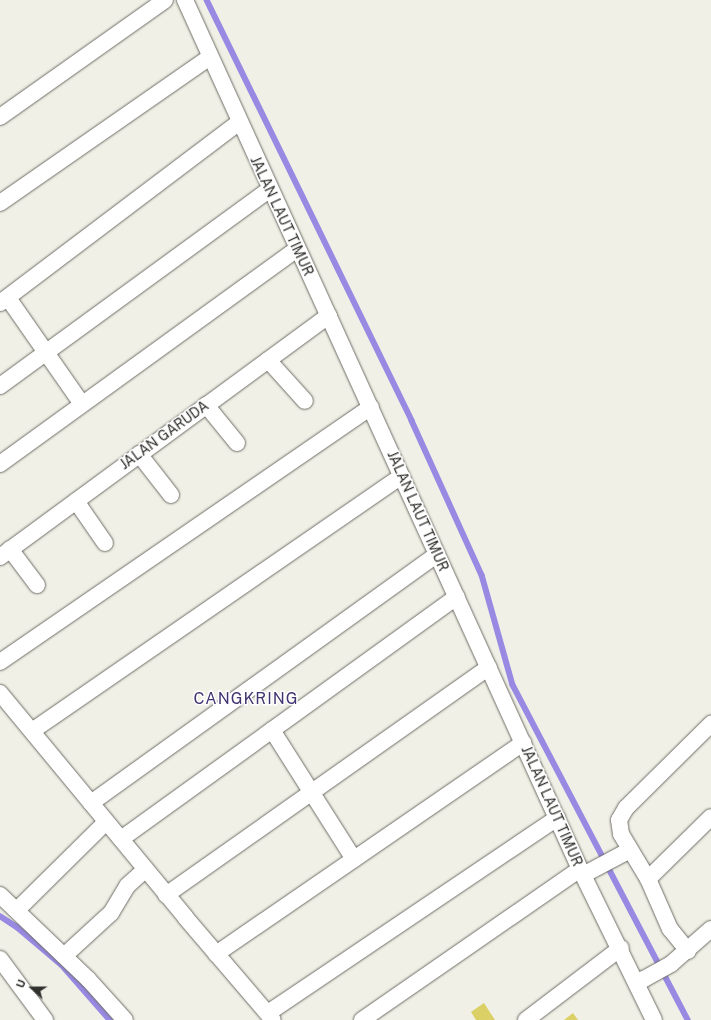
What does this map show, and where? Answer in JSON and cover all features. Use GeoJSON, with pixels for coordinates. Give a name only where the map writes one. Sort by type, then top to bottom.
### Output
{"type":"FeatureCollection","features":[{"type":"Feature","properties":{"kind":"street"},"geometry":{"type":"LineString","coordinates":[[0,117],[165,0]]}},
{"type":"Feature","properties":{"kind":"street","name":"JALAN LAUT TIMUR"},"geometry":{"type":"LineString","coordinates":[[185,0],[269,190],[329,315],[557,818],[585,871],[621,948],[640,980],[654,1020]]}},
{"type":"Feature","properties":{"kind":"street"},"geometry":{"type":"LineString","coordinates":[[0,203],[210,58]]}},
{"type":"Feature","properties":{"kind":"street"},"geometry":{"type":"LineString","coordinates":[[82,404],[48,354],[4,301],[239,122]]}},
{"type":"Feature","properties":{"kind":"street"},"geometry":{"type":"LineString","coordinates":[[0,386],[48,354],[269,190]]}},
{"type":"Feature","properties":{"kind":"street"},"geometry":{"type":"LineString","coordinates":[[0,464],[297,249]]}},
{"type":"Feature","properties":{"kind":"street","name":"JALAN GARUDA"},"geometry":{"type":"LineString","coordinates":[[5,553],[329,315]]}},
{"type":"Feature","properties":{"kind":"street"},"geometry":{"type":"LineString","coordinates":[[268,360],[305,402]]}},
{"type":"Feature","properties":{"kind":"street"},"geometry":{"type":"LineString","coordinates":[[206,405],[238,443]]}},
{"type":"Feature","properties":{"kind":"street"},"geometry":{"type":"LineString","coordinates":[[0,662],[371,407]]}},
{"type":"Feature","properties":{"kind":"street"},"geometry":{"type":"LineString","coordinates":[[139,454],[172,495]]}},
{"type":"Feature","properties":{"kind":"street"},"geometry":{"type":"LineString","coordinates":[[32,731],[402,476]]}},
{"type":"Feature","properties":{"kind":"street"},"geometry":{"type":"LineString","coordinates":[[76,501],[105,543]]}},
{"type":"Feature","properties":{"kind":"street"},"geometry":{"type":"LineString","coordinates":[[5,553],[37,585]]}},
{"type":"Feature","properties":{"kind":"street"},"geometry":{"type":"LineString","coordinates":[[91,803],[438,554]]}},
{"type":"Feature","properties":{"kind":"street"},"geometry":{"type":"LineString","coordinates":[[121,839],[457,597]]}},
{"type":"Feature","properties":{"kind":"street"},"geometry":{"type":"LineString","coordinates":[[166,895],[489,667]]}},
{"type":"Feature","properties":{"kind":"street"},"geometry":{"type":"LineString","coordinates":[[0,693],[166,895],[271,1016],[557,818]]}},
{"type":"Feature","properties":{"kind":"street"},"geometry":{"type":"LineString","coordinates":[[688,951],[670,929],[648,879],[624,853],[619,826],[622,814],[711,724]]}},
{"type":"Feature","properties":{"kind":"street"},"geometry":{"type":"LineString","coordinates":[[272,730],[354,859]]}},
{"type":"Feature","properties":{"kind":"street"},"geometry":{"type":"LineString","coordinates":[[216,954],[523,743]]}},
{"type":"Feature","properties":{"kind":"street"},"geometry":{"type":"LineString","coordinates":[[648,879],[711,818]]}},
{"type":"Feature","properties":{"kind":"street"},"geometry":{"type":"LineString","coordinates":[[17,910],[106,822]]}},
{"type":"Feature","properties":{"kind":"street"},"geometry":{"type":"LineString","coordinates":[[362,1020],[585,871],[624,853]]}},
{"type":"Feature","properties":{"kind":"street"},"geometry":{"type":"LineString","coordinates":[[64,956],[110,913],[128,886],[146,869]]}},
{"type":"Feature","properties":{"kind":"street"},"geometry":{"type":"LineString","coordinates":[[0,895],[64,956],[125,1020]]}},
{"type":"Feature","properties":{"kind":"street"},"geometry":{"type":"LineString","coordinates":[[640,980],[671,964],[688,951],[711,929]]}},
{"type":"Feature","properties":{"kind":"street"},"geometry":{"type":"LineString","coordinates":[[526,1020],[621,948]]}},
{"type":"Feature","properties":{"kind":"street"},"geometry":{"type":"LineString","coordinates":[[0,959],[45,1020]]}},
{"type":"Feature","properties":{"kind":"building"},"geometry":{"type":"Polygon","coordinates":[[[484,1003],[495,1020],[476,1020],[471,1012],[484,1003]]]}},
{"type":"Feature","properties":{"kind":"building"},"geometry":{"type":"Polygon","coordinates":[[[573,1013],[578,1020],[564,1020],[573,1013]]]}},
{"type":"Feature","properties":{"kind":"waterway"},"geometry":{"type":"LineString","coordinates":[[207,0],[412,421],[482,575],[513,685],[688,1020]]}},
{"type":"Feature","properties":{"kind":"waterway"},"geometry":{"type":"LineString","coordinates":[[0,916],[17,927],[62,965],[110,1020]]}},
{"type":"Feature","properties":{"kind":"district","name":"CANGKRING"},"geometry":{"type":"Point","coordinates":[246,699]}}]}
